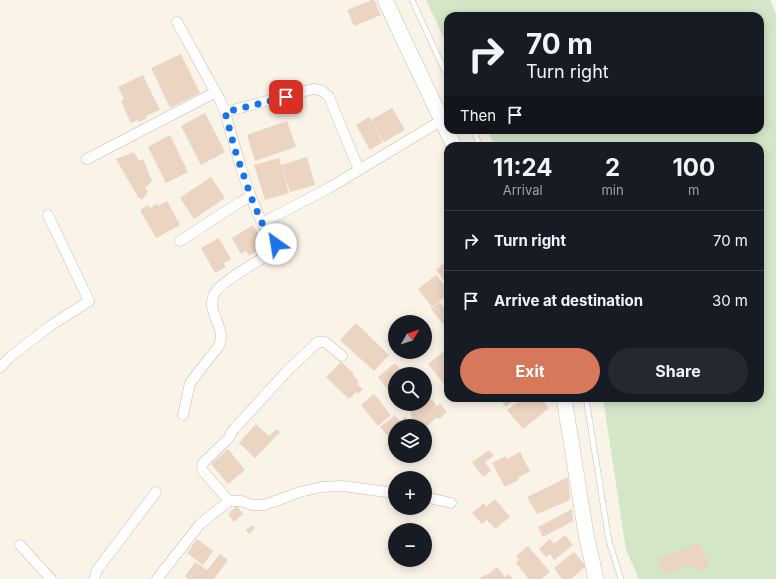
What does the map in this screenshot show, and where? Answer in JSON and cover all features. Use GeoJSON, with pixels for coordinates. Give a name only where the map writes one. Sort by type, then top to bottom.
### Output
{"type":"FeatureCollection","features":[{"type":"Feature","properties":{"kind":"main road"},"geometry":{"type":"LineString","coordinates":[[385,0],[444,124]]}},
{"type":"Feature","properties":{"kind":"main road"},"geometry":{"type":"LineString","coordinates":[[565,402],[593,578]]}},
{"type":"Feature","properties":{"kind":"street"},"geometry":{"type":"LineString","coordinates":[[177,22],[216,92],[225,112],[235,150],[251,197],[262,223],[276,244],[269,254],[222,285],[214,294],[212,306],[221,332],[221,341],[190,383],[183,415]]}},
{"type":"Feature","properties":{"kind":"street"},"geometry":{"type":"LineString","coordinates":[[225,112],[313,89],[318,89],[329,97],[359,170]]}},
{"type":"Feature","properties":{"kind":"street"},"geometry":{"type":"LineString","coordinates":[[87,159],[216,92]]}},
{"type":"Feature","properties":{"kind":"street"},"geometry":{"type":"LineString","coordinates":[[262,223],[329,188],[442,120]]}},
{"type":"Feature","properties":{"kind":"street"},"geometry":{"type":"LineString","coordinates":[[180,241],[240,202],[251,197]]}},
{"type":"Feature","properties":{"kind":"street"},"geometry":{"type":"LineString","coordinates":[[0,368],[10,357],[50,326],[89,301],[48,215]]}},
{"type":"Feature","properties":{"kind":"street"},"geometry":{"type":"LineString","coordinates":[[229,501],[203,471],[203,463],[229,438],[235,428],[289,369],[318,342],[324,342],[342,356]]}},
{"type":"Feature","properties":{"kind":"street"},"geometry":{"type":"LineString","coordinates":[[157,579],[200,524],[229,501],[241,501],[253,505],[264,505],[300,492],[321,487],[342,486],[388,492]]}},
{"type":"Feature","properties":{"kind":"street"},"geometry":{"type":"LineString","coordinates":[[94,579],[97,570],[156,492]]}},
{"type":"Feature","properties":{"kind":"street"},"geometry":{"type":"LineString","coordinates":[[432,499],[451,503]]}},
{"type":"Feature","properties":{"kind":"street"},"geometry":{"type":"LineString","coordinates":[[20,545],[52,579]]}},
{"type":"Feature","properties":{"kind":"lane"},"geometry":{"type":"LineString","coordinates":[[412,0],[444,69]]}},
{"type":"Feature","properties":{"kind":"lane"},"geometry":{"type":"LineString","coordinates":[[587,402],[609,541],[621,579]]}},
{"type":"Feature","properties":{"kind":"green space"},"geometry":{"type":"Polygon","coordinates":[[[426,0],[770,0],[776,14],[776,579],[639,579],[626,550],[604,402],[764,402],[764,142],[493,142],[489,134],[764,134],[764,12],[444,12],[444,38],[426,0]]]}},
{"type":"Feature","properties":{"kind":"building"},"geometry":{"type":"Polygon","coordinates":[[[374,0],[381,15],[354,26],[347,10],[374,0]]]}},
{"type":"Feature","properties":{"kind":"building"},"geometry":{"type":"Polygon","coordinates":[[[181,54],[200,93],[170,108],[151,68],[181,54]]]}},
{"type":"Feature","properties":{"kind":"building"},"geometry":{"type":"Polygon","coordinates":[[[143,75],[160,110],[146,116],[147,118],[139,122],[138,120],[131,123],[121,101],[124,99],[118,87],[143,75]]]}},
{"type":"Feature","properties":{"kind":"building"},"geometry":{"type":"Polygon","coordinates":[[[392,108],[405,130],[384,142],[371,120],[392,108]]]}},
{"type":"Feature","properties":{"kind":"building"},"geometry":{"type":"Polygon","coordinates":[[[205,113],[225,152],[201,165],[181,126],[205,113]]]}},
{"type":"Feature","properties":{"kind":"building"},"geometry":{"type":"Polygon","coordinates":[[[369,117],[383,142],[370,150],[356,125],[369,117]]]}},
{"type":"Feature","properties":{"kind":"building"},"geometry":{"type":"Polygon","coordinates":[[[287,121],[296,147],[255,161],[247,135],[287,121]]]}},
{"type":"Feature","properties":{"kind":"building"},"geometry":{"type":"Polygon","coordinates":[[[170,135],[188,172],[166,183],[148,147],[170,135]]]}},
{"type":"Feature","properties":{"kind":"building"},"geometry":{"type":"Polygon","coordinates":[[[134,152],[139,161],[143,159],[152,181],[145,188],[148,192],[142,200],[138,197],[116,159],[134,152]]]}},
{"type":"Feature","properties":{"kind":"building"},"geometry":{"type":"Polygon","coordinates":[[[307,157],[315,185],[290,192],[281,165],[307,157]]]}},
{"type":"Feature","properties":{"kind":"building"},"geometry":{"type":"Polygon","coordinates":[[[279,158],[289,193],[265,200],[254,165],[279,158]]]}},
{"type":"Feature","properties":{"kind":"building"},"geometry":{"type":"Polygon","coordinates":[[[211,177],[225,198],[194,219],[180,198],[211,177]]]}},
{"type":"Feature","properties":{"kind":"building"},"geometry":{"type":"Polygon","coordinates":[[[167,201],[180,225],[156,238],[140,210],[148,205],[150,208],[167,201]]]}},
{"type":"Feature","properties":{"kind":"building"},"geometry":{"type":"Polygon","coordinates":[[[253,225],[265,246],[249,256],[246,251],[241,254],[232,238],[253,225]]]}},
{"type":"Feature","properties":{"kind":"building"},"geometry":{"type":"Polygon","coordinates":[[[219,238],[231,259],[224,263],[226,267],[215,273],[201,248],[219,238]]]}},
{"type":"Feature","properties":{"kind":"building"},"geometry":{"type":"Polygon","coordinates":[[[444,263],[444,280],[436,270],[444,263]]]}},
{"type":"Feature","properties":{"kind":"building"},"geometry":{"type":"Polygon","coordinates":[[[436,275],[444,285],[444,297],[432,307],[418,289],[436,275]]]}},
{"type":"Feature","properties":{"kind":"building"},"geometry":{"type":"Polygon","coordinates":[[[439,302],[444,307],[444,325],[431,309],[439,302]]]}},
{"type":"Feature","properties":{"kind":"building"},"geometry":{"type":"Polygon","coordinates":[[[356,323],[388,354],[388,356],[374,371],[340,340],[356,323]]]}},
{"type":"Feature","properties":{"kind":"building"},"geometry":{"type":"Polygon","coordinates":[[[444,351],[444,384],[432,367],[428,364],[444,351]]]}},
{"type":"Feature","properties":{"kind":"building"},"geometry":{"type":"Polygon","coordinates":[[[341,362],[354,374],[353,375],[359,382],[357,384],[363,389],[358,394],[356,392],[349,399],[326,377],[341,362]]]}},
{"type":"Feature","properties":{"kind":"building"},"geometry":{"type":"Polygon","coordinates":[[[395,363],[398,367],[390,367],[395,363]]]}},
{"type":"Feature","properties":{"kind":"building"},"geometry":{"type":"Polygon","coordinates":[[[388,369],[388,389],[378,377],[388,369]]]}},
{"type":"Feature","properties":{"kind":"building"},"geometry":{"type":"Polygon","coordinates":[[[374,394],[391,415],[378,426],[361,405],[374,394]]]}},
{"type":"Feature","properties":{"kind":"building"},"geometry":{"type":"Polygon","coordinates":[[[432,400],[437,406],[440,403],[447,412],[439,419],[437,417],[432,422],[432,419],[412,419],[410,411],[432,411],[432,400]]]}},
{"type":"Feature","properties":{"kind":"building"},"geometry":{"type":"Polygon","coordinates":[[[502,402],[512,402],[506,407],[502,402]]]}},
{"type":"Feature","properties":{"kind":"building"},"geometry":{"type":"Polygon","coordinates":[[[518,402],[544,402],[549,408],[523,429],[507,410],[518,402]]]}},
{"type":"Feature","properties":{"kind":"building"},"geometry":{"type":"Polygon","coordinates":[[[395,415],[398,419],[390,419],[395,415]]]}},
{"type":"Feature","properties":{"kind":"building"},"geometry":{"type":"Polygon","coordinates":[[[388,421],[388,436],[380,427],[388,421]]]}},
{"type":"Feature","properties":{"kind":"building"},"geometry":{"type":"Polygon","coordinates":[[[256,424],[269,436],[277,429],[280,432],[255,458],[239,443],[256,424]]]}},
{"type":"Feature","properties":{"kind":"building"},"geometry":{"type":"Polygon","coordinates":[[[228,449],[245,470],[228,484],[211,464],[228,449]]]}},
{"type":"Feature","properties":{"kind":"building"},"geometry":{"type":"Polygon","coordinates":[[[489,450],[494,456],[485,462],[491,471],[483,477],[472,462],[489,450]]]}},
{"type":"Feature","properties":{"kind":"building"},"geometry":{"type":"Polygon","coordinates":[[[520,452],[530,471],[518,478],[519,480],[505,487],[492,463],[506,456],[507,459],[520,452]]]}},
{"type":"Feature","properties":{"kind":"building"},"geometry":{"type":"Polygon","coordinates":[[[568,477],[570,500],[537,514],[527,497],[568,477]]]}},
{"type":"Feature","properties":{"kind":"building"},"geometry":{"type":"Polygon","coordinates":[[[495,499],[510,517],[495,529],[487,520],[482,524],[472,513],[484,503],[486,507],[495,499]]]}},
{"type":"Feature","properties":{"kind":"building"},"geometry":{"type":"Polygon","coordinates":[[[237,506],[243,514],[234,522],[228,514],[237,506]]]}},
{"type":"Feature","properties":{"kind":"building"},"geometry":{"type":"Polygon","coordinates":[[[572,509],[573,521],[543,537],[538,527],[572,509]]]}},
{"type":"Feature","properties":{"kind":"building"},"geometry":{"type":"Polygon","coordinates":[[[252,525],[255,529],[249,534],[246,530],[252,525]]]}},
{"type":"Feature","properties":{"kind":"building"},"geometry":{"type":"Polygon","coordinates":[[[565,535],[573,545],[554,560],[550,554],[546,557],[539,549],[550,539],[554,544],[565,535]]]}},
{"type":"Feature","properties":{"kind":"building"},"geometry":{"type":"Polygon","coordinates":[[[197,539],[213,551],[203,565],[187,553],[197,539]]]}},
{"type":"Feature","properties":{"kind":"building"},"geometry":{"type":"Polygon","coordinates":[[[699,543],[709,567],[695,572],[692,564],[664,575],[657,559],[699,543]]]}},
{"type":"Feature","properties":{"kind":"building"},"geometry":{"type":"Polygon","coordinates":[[[528,546],[550,572],[541,579],[529,579],[516,563],[519,560],[516,556],[528,546]]]}},
{"type":"Feature","properties":{"kind":"building"},"geometry":{"type":"Polygon","coordinates":[[[574,552],[586,566],[571,579],[562,579],[554,568],[574,552]]]}},
{"type":"Feature","properties":{"kind":"building"},"geometry":{"type":"Polygon","coordinates":[[[220,554],[228,560],[214,579],[188,579],[185,576],[195,562],[207,570],[220,554]]]}},
{"type":"Feature","properties":{"kind":"building"},"geometry":{"type":"Polygon","coordinates":[[[497,567],[505,577],[509,574],[513,579],[479,579],[486,574],[487,575],[497,567]]]}},
{"type":"Feature","properties":{"kind":"route"},"geometry":{"type":"LineString","coordinates":[[276,244],[262,223],[251,197],[235,150],[225,112],[286,97]]}}]}
